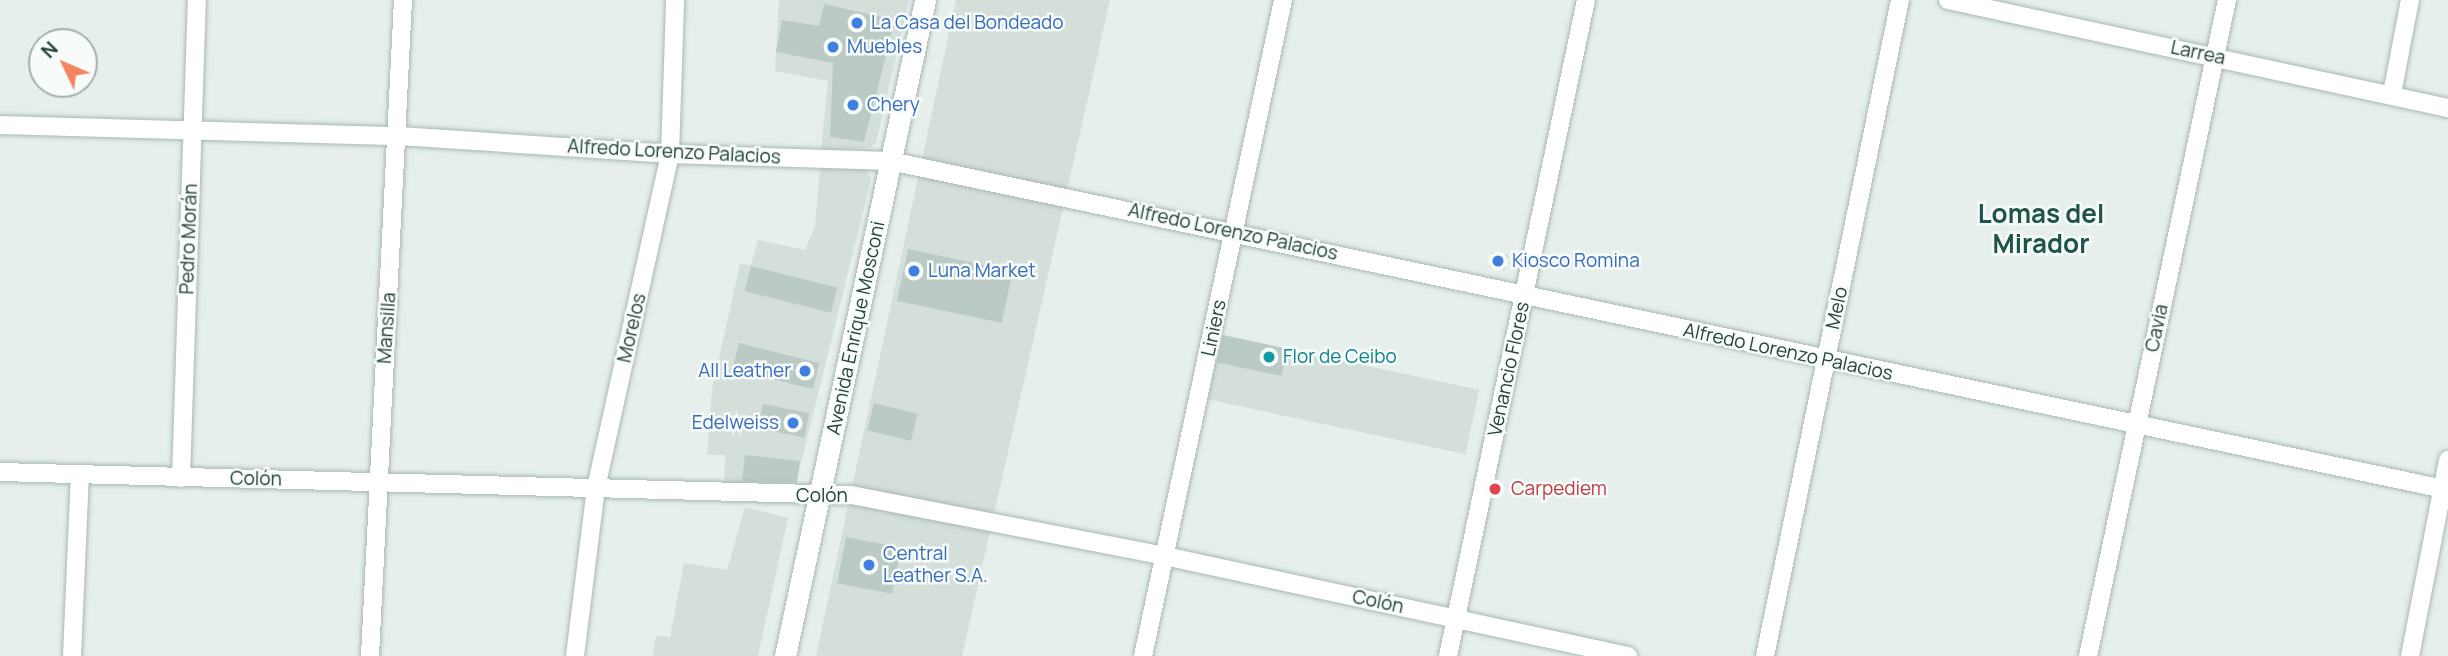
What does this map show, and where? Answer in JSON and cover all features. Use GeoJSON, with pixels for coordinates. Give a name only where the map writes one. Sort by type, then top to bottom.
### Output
{"type":"FeatureCollection","features":[{"type":"Feature","properties":{"kind":"main road","name":"Avenida Enrique Mosconi"},"geometry":{"type":"LineString","coordinates":[[785,656],[925,0]]}},
{"type":"Feature","properties":{"kind":"street","name":"Pedro Morán"},"geometry":{"type":"LineString","coordinates":[[181,478],[197,0]]}},
{"type":"Feature","properties":{"kind":"street","name":"Mansilla"},"geometry":{"type":"LineString","coordinates":[[370,656],[377,482],[399,136],[403,0]]}},
{"type":"Feature","properties":{"kind":"street","name":"Morelos"},"geometry":{"type":"LineString","coordinates":[[575,656],[596,488],[670,154],[676,0]]}},
{"type":"Feature","properties":{"kind":"street","name":"Liniers"},"geometry":{"type":"LineString","coordinates":[[1143,656],[1283,0]]}},
{"type":"Feature","properties":{"kind":"street","name":"Venancio Flores"},"geometry":{"type":"LineString","coordinates":[[1448,656],[1586,0]]}},
{"type":"Feature","properties":{"kind":"street","name":"Melo"},"geometry":{"type":"LineString","coordinates":[[1765,656],[1900,0]]}},
{"type":"Feature","properties":{"kind":"street","name":"Larrea"},"geometry":{"type":"LineString","coordinates":[[1948,0],[2448,108]]}},
{"type":"Feature","properties":{"kind":"street","name":"Cavia"},"geometry":{"type":"LineString","coordinates":[[2088,656],[2228,0]]}},
{"type":"Feature","properties":{"kind":"street"},"geometry":{"type":"LineString","coordinates":[[2392,94],[2410,0]]}},
{"type":"Feature","properties":{"kind":"street","name":"Alfredo Lorenzo Palacios"},"geometry":{"type":"LineString","coordinates":[[0,125],[399,136],[670,154],[890,161],[1234,232],[1826,361],[2445,489]]}},
{"type":"Feature","properties":{"kind":"street"},"geometry":{"type":"LineString","coordinates":[[2410,656],[2445,489],[2448,460]]}},
{"type":"Feature","properties":{"kind":"street","name":"Colón"},"geometry":{"type":"LineString","coordinates":[[0,472],[851,495],[1166,556],[1628,656]]}},
{"type":"Feature","properties":{"kind":"street"},"geometry":{"type":"LineString","coordinates":[[72,656],[80,475]]}},
{"type":"Feature","properties":{"kind":"shaded area"},"geometry":{"type":"Polygon","coordinates":[[[779,0],[909,0],[876,143],[869,148],[821,150],[828,81],[775,71],[779,0]]]}},
{"type":"Feature","properties":{"kind":"shaded area"},"geometry":{"type":"Polygon","coordinates":[[[956,0],[1110,0],[962,656],[816,656],[956,0]]]}},
{"type":"Feature","properties":{"kind":"shaded area"},"geometry":{"type":"Polygon","coordinates":[[[859,166],[867,169],[871,180],[796,483],[792,487],[724,486],[725,455],[707,455],[712,389],[740,264],[751,265],[758,240],[805,250],[815,226],[820,169],[859,166]]]}},
{"type":"Feature","properties":{"kind":"shaded area"},"geometry":{"type":"Polygon","coordinates":[[[1222,335],[1479,390],[1466,454],[1208,400],[1222,335]]]}},
{"type":"Feature","properties":{"kind":"shaded area"},"geometry":{"type":"Polygon","coordinates":[[[745,507],[788,518],[758,656],[653,656],[656,635],[670,637],[684,563],[727,570],[745,507]]]}},
{"type":"Feature","properties":{"kind":"building"},"geometry":{"type":"Polygon","coordinates":[[[824,4],[895,20],[864,142],[830,137],[833,63],[776,52],[782,20],[819,26],[824,4]]]}},
{"type":"Feature","properties":{"kind":"building"},"geometry":{"type":"Polygon","coordinates":[[[908,249],[1013,271],[1002,323],[897,301],[908,249]]]}},
{"type":"Feature","properties":{"kind":"building","name":"Kiosco Romina"},"geometry":{"type":"Polygon","coordinates":[[[1492,252],[1508,255],[1505,270],[1489,267],[1492,252]]]}},
{"type":"Feature","properties":{"kind":"building"},"geometry":{"type":"Polygon","coordinates":[[[751,266],[837,288],[831,313],[745,291],[751,266]]]}},
{"type":"Feature","properties":{"kind":"building","name":"Flor de Ceibo"},"geometry":{"type":"Polygon","coordinates":[[[1223,335],[1288,349],[1282,376],[1217,362],[1223,335]]]}},
{"type":"Feature","properties":{"kind":"building"},"geometry":{"type":"Polygon","coordinates":[[[739,343],[820,363],[813,389],[732,369],[739,343]]]}},
{"type":"Feature","properties":{"kind":"building"},"geometry":{"type":"Polygon","coordinates":[[[874,403],[918,414],[911,441],[867,430],[874,403]]]}},
{"type":"Feature","properties":{"kind":"building"},"geometry":{"type":"Polygon","coordinates":[[[763,404],[809,413],[804,438],[758,429],[763,404]]]}},
{"type":"Feature","properties":{"kind":"building"},"geometry":{"type":"Polygon","coordinates":[[[745,455],[800,461],[797,482],[742,481],[745,455]]]}},
{"type":"Feature","properties":{"kind":"building","name":"Central Leather S.A."},"geometry":{"type":"Polygon","coordinates":[[[846,537],[901,548],[892,594],[837,583],[846,537]]]}},
{"type":"Feature","properties":{"kind":"place","name":"La Casa del Bondeado"},"geometry":{"type":"Point","coordinates":[857,23]}},
{"type":"Feature","properties":{"kind":"place","name":"Muebles"},"geometry":{"type":"Point","coordinates":[833,47]}},
{"type":"Feature","properties":{"kind":"place","name":"Chery"},"geometry":{"type":"Point","coordinates":[853,105]}},
{"type":"Feature","properties":{"kind":"place","name":"Kiosco Romina"},"geometry":{"type":"Point","coordinates":[1498,261]}},
{"type":"Feature","properties":{"kind":"place","name":"Luna Market"},"geometry":{"type":"Point","coordinates":[914,271]}},
{"type":"Feature","properties":{"kind":"place","name":"Flor de Ceibo"},"geometry":{"type":"Point","coordinates":[1269,357]}},
{"type":"Feature","properties":{"kind":"place","name":"All Leather"},"geometry":{"type":"Point","coordinates":[805,371]}},
{"type":"Feature","properties":{"kind":"place","name":"Edelweiss"},"geometry":{"type":"Point","coordinates":[793,423]}},
{"type":"Feature","properties":{"kind":"place","name":"Carpediem"},"geometry":{"type":"Point","coordinates":[1495,489]}},
{"type":"Feature","properties":{"kind":"place","name":"Central Leather S.A."},"geometry":{"type":"Point","coordinates":[869,565]}},
{"type":"Feature","properties":{"kind":"district","name":"Lomas del Mirador"},"geometry":{"type":"Point","coordinates":[2041,229]}}]}
